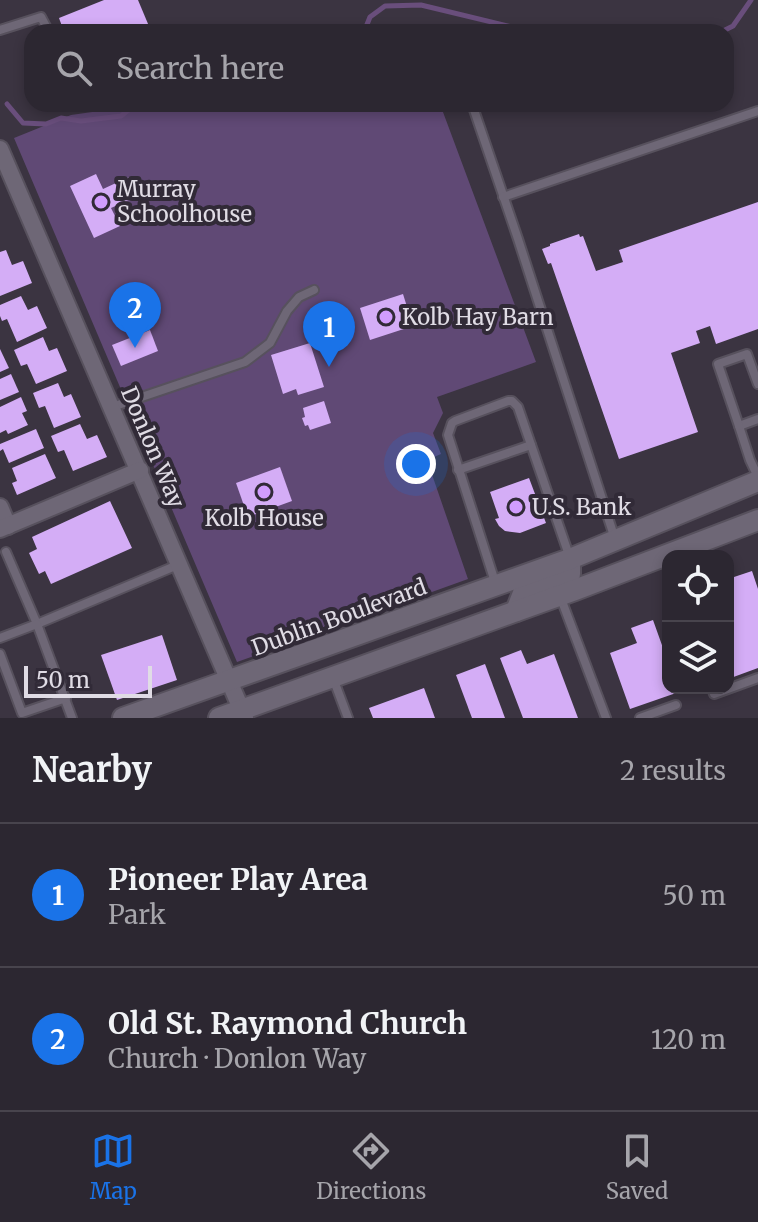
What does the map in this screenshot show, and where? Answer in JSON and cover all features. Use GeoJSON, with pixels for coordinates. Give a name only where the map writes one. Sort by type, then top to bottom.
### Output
{"type":"FeatureCollection","features":[{"type":"Feature","properties":{"kind":"street","name":"Donlon Way"},"geometry":{"type":"LineString","coordinates":[[0,149],[244,714]]}},
{"type":"Feature","properties":{"kind":"street"},"geometry":{"type":"LineString","coordinates":[[0,507],[4,528],[140,470]]}},
{"type":"Feature","properties":{"kind":"street","name":"Dublin Boulevard"},"geometry":{"type":"LineString","coordinates":[[123,718],[570,559],[758,479]]}},
{"type":"Feature","properties":{"kind":"street","name":"Dublin Boulevard"},"geometry":{"type":"LineString","coordinates":[[689,550],[758,520]]}},
{"type":"Feature","properties":{"kind":"street","name":"Dublin Boulevard"},"geometry":{"type":"LineString","coordinates":[[516,611],[523,593],[570,574],[570,559]]}},
{"type":"Feature","properties":{"kind":"street","name":"Dublin Boulevard"},"geometry":{"type":"LineString","coordinates":[[219,718],[244,714],[333,677],[662,561]]}},
{"type":"Feature","properties":{"kind":"lane"},"geometry":{"type":"LineString","coordinates":[[0,30],[41,17],[45,24]]}},
{"type":"Feature","properties":{"kind":"lane"},"geometry":{"type":"LineString","coordinates":[[503,197],[758,111]]}},
{"type":"Feature","properties":{"kind":"lane"},"geometry":{"type":"LineString","coordinates":[[475,112],[615,540]]}},
{"type":"Feature","properties":{"kind":"lane"},"geometry":{"type":"LineString","coordinates":[[112,407],[245,362],[270,343],[287,311],[299,297],[314,290]]}},
{"type":"Feature","properties":{"kind":"lane"},"geometry":{"type":"LineString","coordinates":[[758,384],[747,354],[718,364],[758,479]]}},
{"type":"Feature","properties":{"kind":"lane"},"geometry":{"type":"LineString","coordinates":[[497,586],[448,435],[452,423],[508,401],[518,407],[570,559]]}},
{"type":"Feature","properties":{"kind":"lane"},"geometry":{"type":"LineString","coordinates":[[739,426],[758,419]]}},
{"type":"Feature","properties":{"kind":"lane"},"geometry":{"type":"LineString","coordinates":[[458,470],[531,445]]}},
{"type":"Feature","properties":{"kind":"lane"},"geometry":{"type":"LineString","coordinates":[[6,552],[72,718]]}},
{"type":"Feature","properties":{"kind":"lane"},"geometry":{"type":"LineString","coordinates":[[0,638],[180,564]]}},
{"type":"Feature","properties":{"kind":"lane"},"geometry":{"type":"LineString","coordinates":[[560,595],[606,718]]}},
{"type":"Feature","properties":{"kind":"lane"},"geometry":{"type":"LineString","coordinates":[[0,654],[22,713],[66,698]]}},
{"type":"Feature","properties":{"kind":"lane"},"geometry":{"type":"LineString","coordinates":[[333,677],[348,718]]}},
{"type":"Feature","properties":{"kind":"lane"},"geometry":{"type":"LineString","coordinates":[[734,687],[758,678]]}},
{"type":"Feature","properties":{"kind":"lane"},"geometry":{"type":"LineString","coordinates":[[640,718],[676,705]]}},
{"type":"Feature","properties":{"kind":"shaded area"},"geometry":{"type":"Polygon","coordinates":[[[92,112],[443,112],[536,362],[437,397],[443,413],[433,433],[441,454],[427,460],[468,579],[237,662],[14,138],[71,115],[92,112]]]}},
{"type":"Feature","properties":{"kind":"building"},"geometry":{"type":"Polygon","coordinates":[[[104,0],[138,0],[148,24],[61,24],[59,18],[104,0]]]}},
{"type":"Feature","properties":{"kind":"building","name":"Murray Schoolhouse"},"geometry":{"type":"Polygon","coordinates":[[[96,174],[103,189],[129,177],[138,196],[111,208],[120,226],[94,238],[70,186],[96,174]]]}},
{"type":"Feature","properties":{"kind":"building"},"geometry":{"type":"Polygon","coordinates":[[[758,202],[758,329],[716,344],[710,326],[696,331],[700,343],[671,353],[698,432],[619,459],[551,263],[548,264],[542,249],[579,234],[583,236],[596,271],[623,262],[619,250],[758,202]]]}},
{"type":"Feature","properties":{"kind":"building"},"geometry":{"type":"Polygon","coordinates":[[[6,250],[12,265],[23,261],[32,283],[0,296],[0,252],[6,250]]]}},
{"type":"Feature","properties":{"kind":"building","name":"Kolb Hay Barn"},"geometry":{"type":"Polygon","coordinates":[[[403,294],[413,326],[370,340],[360,308],[403,294]]]}},
{"type":"Feature","properties":{"kind":"building"},"geometry":{"type":"Polygon","coordinates":[[[21,296],[28,310],[37,306],[47,328],[17,342],[7,319],[2,321],[0,305],[21,296]]]}},
{"type":"Feature","properties":{"kind":"building"},"geometry":{"type":"Polygon","coordinates":[[[150,330],[158,351],[121,366],[112,345],[150,330]]]}},
{"type":"Feature","properties":{"kind":"building"},"geometry":{"type":"Polygon","coordinates":[[[43,337],[49,351],[57,348],[67,371],[36,384],[27,364],[21,366],[14,350],[43,337]]]}},
{"type":"Feature","properties":{"kind":"building"},"geometry":{"type":"Polygon","coordinates":[[[310,343],[324,387],[298,395],[296,389],[283,394],[271,355],[310,343]]]}},
{"type":"Feature","properties":{"kind":"building"},"geometry":{"type":"Polygon","coordinates":[[[0,349],[9,368],[0,372],[0,349]]]}},
{"type":"Feature","properties":{"kind":"building"},"geometry":{"type":"Polygon","coordinates":[[[11,374],[19,392],[0,400],[0,379],[11,374]]]}},
{"type":"Feature","properties":{"kind":"building"},"geometry":{"type":"Polygon","coordinates":[[[58,383],[64,397],[71,394],[81,417],[54,428],[45,406],[39,408],[33,393],[58,383]]]}},
{"type":"Feature","properties":{"kind":"building"},"geometry":{"type":"Polygon","coordinates":[[[21,397],[27,411],[22,413],[28,425],[8,434],[6,430],[0,433],[0,407],[21,397]]]}},
{"type":"Feature","properties":{"kind":"building"},"geometry":{"type":"Polygon","coordinates":[[[324,401],[331,423],[310,430],[302,418],[305,417],[303,408],[324,401]]]}},
{"type":"Feature","properties":{"kind":"building"},"geometry":{"type":"Polygon","coordinates":[[[80,424],[87,439],[97,435],[107,457],[73,471],[64,450],[58,452],[51,436],[80,424]]]}},
{"type":"Feature","properties":{"kind":"building"},"geometry":{"type":"Polygon","coordinates":[[[36,429],[44,448],[9,463],[3,449],[0,451],[0,444],[36,429]]]}},
{"type":"Feature","properties":{"kind":"building"},"geometry":{"type":"Polygon","coordinates":[[[45,454],[56,478],[17,495],[12,483],[17,481],[12,468],[45,454]]]}},
{"type":"Feature","properties":{"kind":"building","name":"Kolb House"},"geometry":{"type":"Polygon","coordinates":[[[280,467],[292,501],[248,517],[236,483],[280,467]]]}},
{"type":"Feature","properties":{"kind":"building"},"geometry":{"type":"Polygon","coordinates":[[[529,478],[546,523],[520,533],[505,531],[495,519],[499,518],[490,492],[529,478]]]}},
{"type":"Feature","properties":{"kind":"building"},"geometry":{"type":"Polygon","coordinates":[[[110,501],[132,548],[51,584],[45,571],[39,574],[29,553],[37,549],[32,537],[110,501]]]}},
{"type":"Feature","properties":{"kind":"building"},"geometry":{"type":"Polygon","coordinates":[[[752,571],[758,589],[758,668],[734,677],[734,622],[734,577],[752,571]]]}},
{"type":"Feature","properties":{"kind":"building"},"geometry":{"type":"Polygon","coordinates":[[[653,620],[662,645],[662,694],[673,694],[630,709],[610,653],[637,643],[631,628],[653,620]]]}},
{"type":"Feature","properties":{"kind":"building"},"geometry":{"type":"Polygon","coordinates":[[[162,635],[177,680],[117,700],[101,655],[162,635]]]}},
{"type":"Feature","properties":{"kind":"building"},"geometry":{"type":"Polygon","coordinates":[[[521,650],[527,664],[554,654],[578,718],[523,718],[500,658],[521,650]]]}},
{"type":"Feature","properties":{"kind":"building"},"geometry":{"type":"Polygon","coordinates":[[[485,664],[505,718],[472,718],[456,675],[485,664]]]}},
{"type":"Feature","properties":{"kind":"building"},"geometry":{"type":"Polygon","coordinates":[[[424,688],[435,718],[373,718],[369,708],[424,688]]]}},
{"type":"Feature","properties":{"kind":"waterway"},"geometry":{"type":"LineString","coordinates":[[734,25],[751,0]]}},
{"type":"Feature","properties":{"kind":"waterway"},"geometry":{"type":"LineString","coordinates":[[367,24],[370,17],[385,6],[421,5],[500,24]]}},
{"type":"Feature","properties":{"kind":"waterway"},"geometry":{"type":"LineString","coordinates":[[7,104],[23,123],[46,124],[61,118],[81,121],[121,116],[126,112]]}},
{"type":"Feature","properties":{"kind":"place","name":"Murray Schoolhouse"},"geometry":{"type":"Point","coordinates":[101,202]}},
{"type":"Feature","properties":{"kind":"place","name":"Kolb Hay Barn"},"geometry":{"type":"Point","coordinates":[386,317]}},
{"type":"Feature","properties":{"kind":"place","name":"Old St. Raymond Church"},"geometry":{"type":"Point","coordinates":[135,348]}},
{"type":"Feature","properties":{"kind":"place","name":"Pioneer Play Area"},"geometry":{"type":"Point","coordinates":[329,367]}},
{"type":"Feature","properties":{"kind":"place","name":"Kolb House"},"geometry":{"type":"Point","coordinates":[264,492]}},
{"type":"Feature","properties":{"kind":"place","name":"U.S. Bank"},"geometry":{"type":"Point","coordinates":[516,507]}}]}
